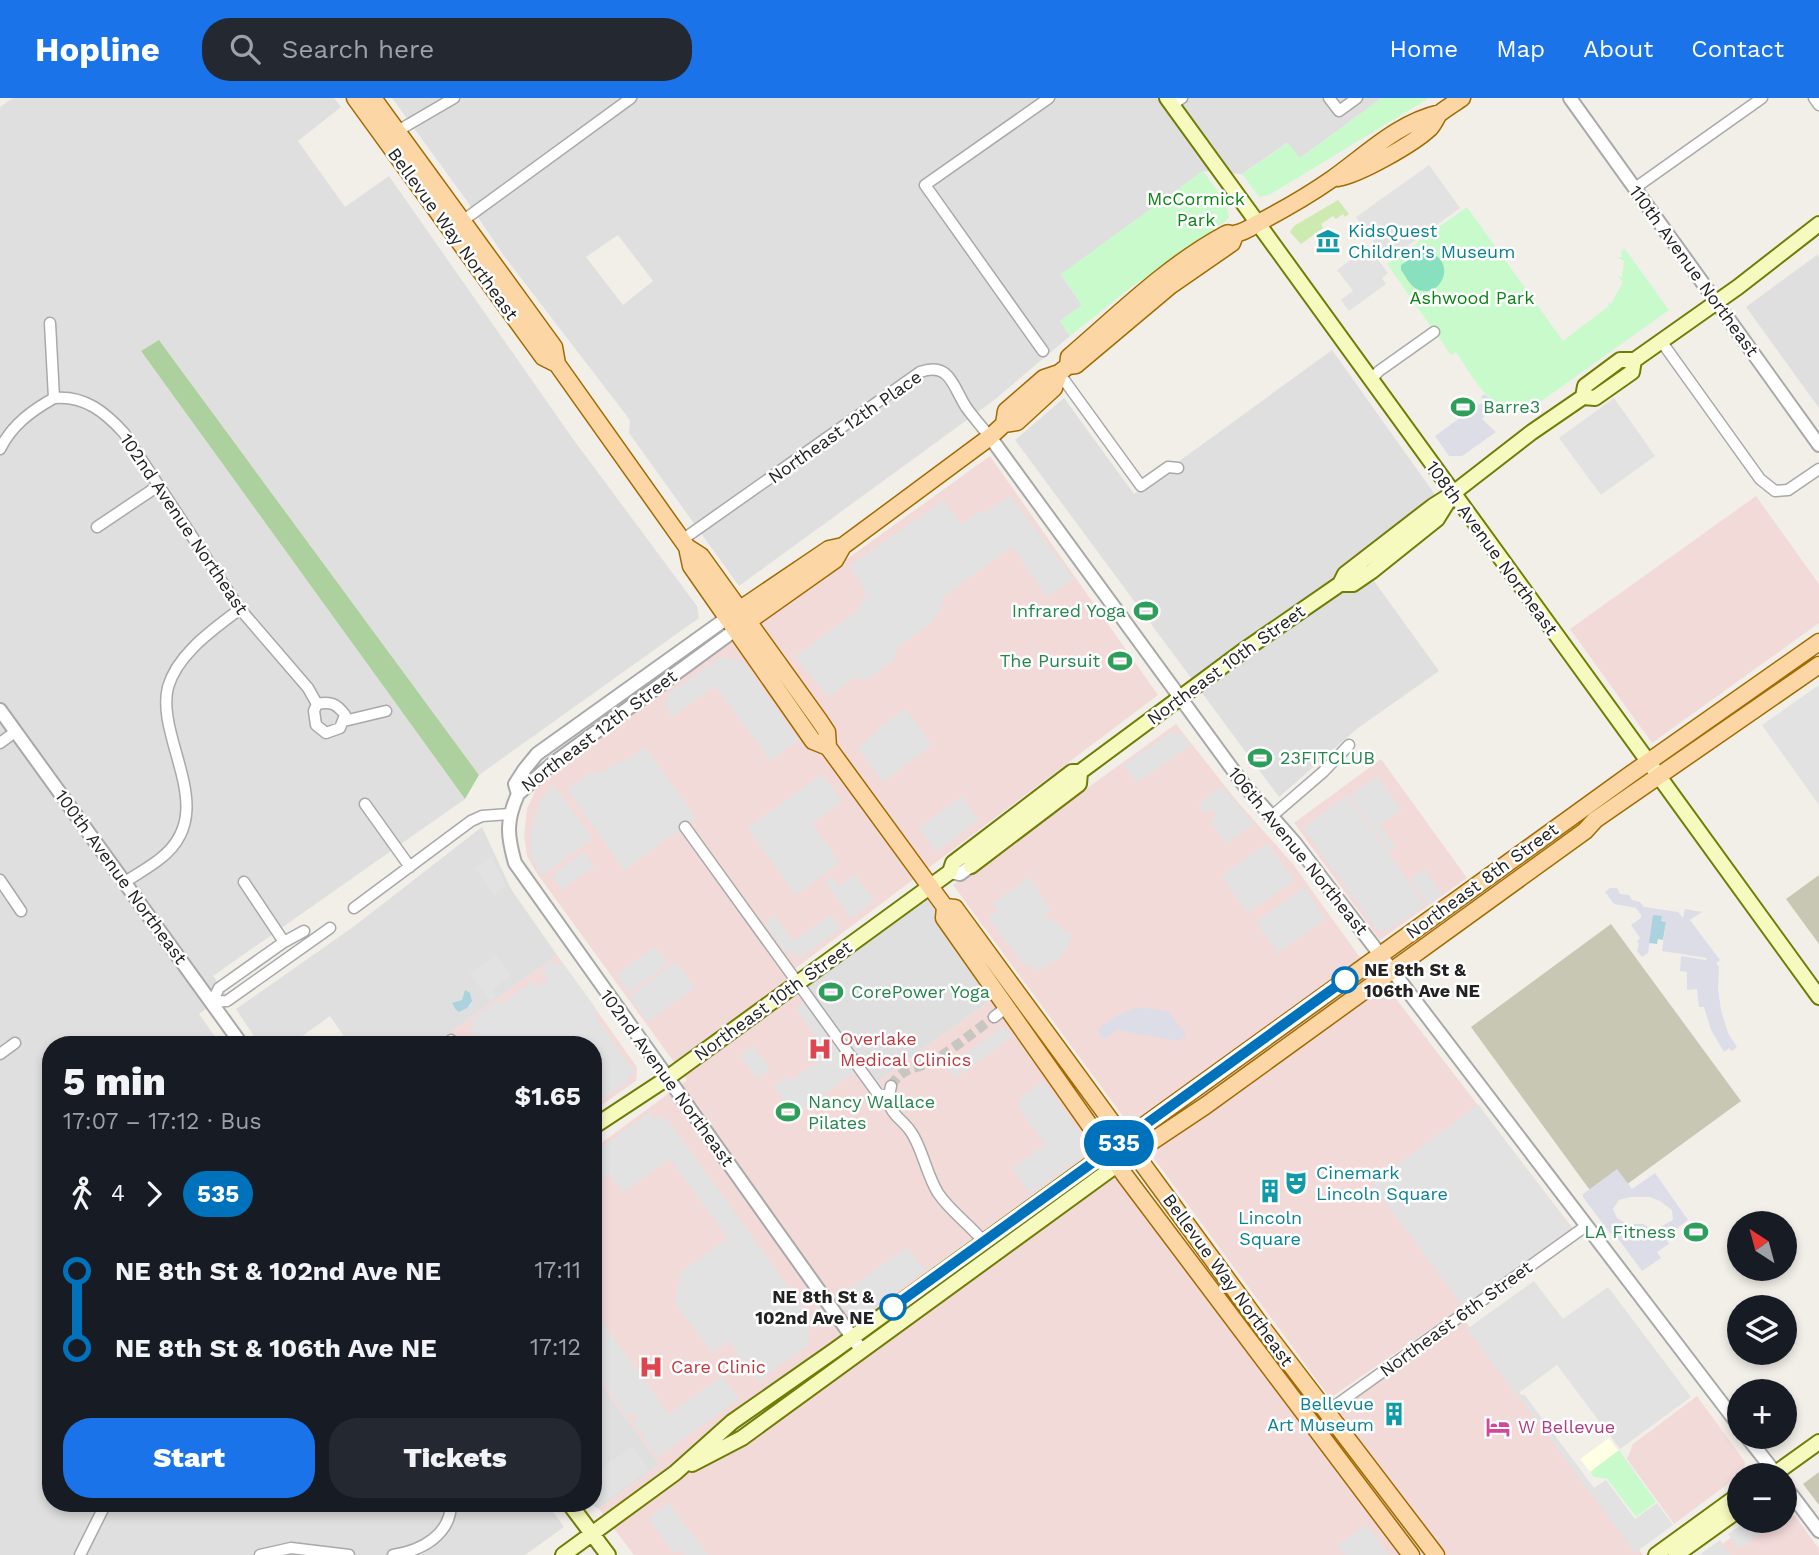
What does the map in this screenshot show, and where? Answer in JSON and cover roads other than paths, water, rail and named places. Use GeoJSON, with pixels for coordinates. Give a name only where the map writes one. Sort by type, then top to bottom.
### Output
{"type":"FeatureCollection","features":[{"type":"Feature","properties":{"kind":"main road","name":"Bellevue Way Northeast"},"geometry":{"type":"LineString","coordinates":[[355,98],[391,135],[461,222],[554,348],[556,364]]}},
{"type":"Feature","properties":{"kind":"main road","name":"Bellevue Way Northeast"},"geometry":{"type":"LineString","coordinates":[[373,98],[391,135],[543,357],[556,364],[685,544],[701,556],[737,620],[827,733],[828,747],[945,906],[944,918],[1001,1012],[1411,1555]]}},
{"type":"Feature","properties":{"kind":"main road","name":"Northeast 12th Street"},"geometry":{"type":"LineString","coordinates":[[737,620],[829,549],[843,546],[990,437],[1004,424],[1006,411],[1044,377],[1063,370],[1069,357],[1139,296],[1227,233],[1236,234],[1257,224],[1332,179],[1359,171],[1411,141],[1430,128],[1440,113],[1462,98]]}},
{"type":"Feature","properties":{"kind":"main road","name":"108th Avenue Northeast"},"geometry":{"type":"LineString","coordinates":[[1174,100],[1257,224],[1819,997]]}},
{"type":"Feature","properties":{"kind":"main road","name":"Northeast 10th Street"},"geometry":{"type":"LineString","coordinates":[[602,1121],[666,1079],[950,872],[953,863],[1072,772],[1080,772],[1340,584],[1345,574],[1433,506],[1583,397],[1584,386],[1620,360],[1635,360],[1819,224]]}},
{"type":"Feature","properties":{"kind":"main road","name":"Northeast 8th Street"},"geometry":{"type":"LineString","coordinates":[[675,1473],[742,1438],[862,1350],[1113,1157],[1124,1140],[1819,642]]}},
{"type":"Feature","properties":{"kind":"main road","name":"Northeast 8th Street"},"geometry":{"type":"LineString","coordinates":[[563,1555],[675,1473],[732,1422],[983,1241],[1113,1157],[1135,1153],[1205,1106],[1585,831],[1595,820],[1819,665]]}},
{"type":"Feature","properties":{"kind":"main road","name":"Northeast 10th Street"},"geometry":{"type":"LineString","coordinates":[[971,866],[1079,784],[1080,772]]}},
{"type":"Feature","properties":{"kind":"main road","name":"Bellevue Way Northeast"},"geometry":{"type":"LineString","coordinates":[[945,906],[955,908],[1325,1413],[1436,1555]]}},
{"type":"Feature","properties":{"kind":"main road"},"geometry":{"type":"LineString","coordinates":[[1222,1304],[1236,1312],[1262,1341],[1270,1339]]}},
{"type":"Feature","properties":{"kind":"main road"},"geometry":{"type":"LineString","coordinates":[[759,1425],[760,1412],[810,1374],[815,1364]]}},
{"type":"Feature","properties":{"kind":"main road"},"geometry":{"type":"LineString","coordinates":[[1791,1463],[1819,1442]]}},
{"type":"Feature","properties":{"kind":"main road"},"geometry":{"type":"LineString","coordinates":[[1656,1555],[1727,1503]]}},
{"type":"Feature","properties":{"kind":"main road"},"geometry":{"type":"LineString","coordinates":[[576,1512],[608,1555]]}},
{"type":"Feature","properties":{"kind":"main road"},"geometry":{"type":"LineString","coordinates":[[1676,1555],[1727,1518]]}},
{"type":"Feature","properties":{"kind":"street"},"geometry":{"type":"LineString","coordinates":[[391,135],[454,98]]}},
{"type":"Feature","properties":{"kind":"street"},"geometry":{"type":"LineString","coordinates":[[461,222],[631,98]]}},
{"type":"Feature","properties":{"kind":"street"},"geometry":{"type":"LineString","coordinates":[[1044,351],[925,185],[1049,98]]}},
{"type":"Feature","properties":{"kind":"street"},"geometry":{"type":"LineString","coordinates":[[1329,98],[1339,111],[1357,98]]}},
{"type":"Feature","properties":{"kind":"street","name":"110th Avenue Northeast"},"geometry":{"type":"LineString","coordinates":[[1570,98],[1819,444]]}},
{"type":"Feature","properties":{"kind":"street"},"geometry":{"type":"LineString","coordinates":[[1635,188],[1762,98]]}},
{"type":"Feature","properties":{"kind":"street"},"geometry":{"type":"LineString","coordinates":[[1814,98],[1819,105]]}},
{"type":"Feature","properties":{"kind":"street"},"geometry":{"type":"LineString","coordinates":[[0,449],[17,424],[37,407],[54,398],[50,323]]}},
{"type":"Feature","properties":{"kind":"street"},"geometry":{"type":"LineString","coordinates":[[1371,380],[1379,371],[1434,332]]}},
{"type":"Feature","properties":{"kind":"street"},"geometry":{"type":"LineString","coordinates":[[1661,341],[1760,479],[1775,491],[1788,490],[1819,470]]}},
{"type":"Feature","properties":{"kind":"street","name":"Northeast 12th Place"},"geometry":{"type":"LineString","coordinates":[[685,544],[920,372],[928,369],[944,372],[950,377],[965,405],[990,437]]}},
{"type":"Feature","properties":{"kind":"street"},"geometry":{"type":"LineString","coordinates":[[1063,370],[1141,486],[1167,467],[1178,468]]}},
{"type":"Feature","properties":{"kind":"street","name":"102nd Avenue Northeast"},"geometry":{"type":"LineString","coordinates":[[54,398],[67,397],[85,401],[108,416],[124,433],[240,609],[309,688],[317,704],[314,711],[316,726],[321,731],[326,733],[340,728],[344,721],[386,711]]}},
{"type":"Feature","properties":{"kind":"street","name":"106th Avenue Northeast"},"geometry":{"type":"LineString","coordinates":[[990,437],[1244,785],[1295,843],[1727,1410]]}},
{"type":"Feature","properties":{"kind":"street"},"geometry":{"type":"LineString","coordinates":[[97,527],[158,486]]}},
{"type":"Feature","properties":{"kind":"street"},"geometry":{"type":"LineString","coordinates":[[125,882],[162,857],[174,845],[183,832],[187,819],[187,799],[167,716],[169,686],[188,654],[240,609]]}},
{"type":"Feature","properties":{"kind":"street","name":"Northeast 12th Street"},"geometry":{"type":"LineString","coordinates":[[737,620],[517,794],[515,784],[537,754],[623,693],[737,620]]}},
{"type":"Feature","properties":{"kind":"street"},"geometry":{"type":"LineString","coordinates":[[582,742],[586,731],[615,706],[623,693]]}},
{"type":"Feature","properties":{"kind":"street"},"geometry":{"type":"LineString","coordinates":[[317,704],[332,703],[338,706],[345,715],[344,721]]}},
{"type":"Feature","properties":{"kind":"street","name":"100th Avenue Northeast"},"geometry":{"type":"LineString","coordinates":[[0,710],[236,1036]]}},
{"type":"Feature","properties":{"kind":"street"},"geometry":{"type":"LineString","coordinates":[[0,743],[15,732]]}},
{"type":"Feature","properties":{"kind":"street"},"geometry":{"type":"LineString","coordinates":[[1272,816],[1323,772],[1349,745]]}},
{"type":"Feature","properties":{"kind":"street","name":"102nd Avenue Northeast"},"geometry":{"type":"LineString","coordinates":[[517,794],[509,814],[509,843],[515,863],[666,1079],[862,1350]]}},
{"type":"Feature","properties":{"kind":"street"},"geometry":{"type":"LineString","coordinates":[[365,804],[410,867]]}},
{"type":"Feature","properties":{"kind":"street"},"geometry":{"type":"LineString","coordinates":[[354,908],[471,821],[482,816],[509,814]]}},
{"type":"Feature","properties":{"kind":"street"},"geometry":{"type":"LineString","coordinates":[[685,827],[878,1094],[890,1091],[893,1114],[915,1138],[923,1164],[937,1191],[983,1241]]}},
{"type":"Feature","properties":{"kind":"street","name":"Northeast 10th Street"},"geometry":{"type":"LineString","coordinates":[[950,872],[960,874],[971,866]]}},
{"type":"Feature","properties":{"kind":"street"},"geometry":{"type":"LineString","coordinates":[[0,880],[21,911]]}},
{"type":"Feature","properties":{"kind":"street"},"geometry":{"type":"LineString","coordinates":[[244,882],[284,942]]}},
{"type":"Feature","properties":{"kind":"street"},"geometry":{"type":"LineString","coordinates":[[212,1002],[227,1001],[330,928]]}},
{"type":"Feature","properties":{"kind":"street"},"geometry":{"type":"LineString","coordinates":[[212,1002],[219,988],[304,931]]}},
{"type":"Feature","properties":{"kind":"street"},"geometry":{"type":"LineString","coordinates":[[0,1054],[15,1043]]}},
{"type":"Feature","properties":{"kind":"street","name":"Northeast 6th Street"},"geometry":{"type":"LineString","coordinates":[[1325,1413],[1586,1226]]}},
{"type":"Feature","properties":{"kind":"street"},"geometry":{"type":"LineString","coordinates":[[1797,1502],[1819,1531]]}},
{"type":"Feature","properties":{"kind":"street"},"geometry":{"type":"LineString","coordinates":[[80,1555],[102,1512]]}},
{"type":"Feature","properties":{"kind":"street"},"geometry":{"type":"LineString","coordinates":[[393,1555],[420,1548],[432,1541],[443,1531],[450,1512]]}},
{"type":"Feature","properties":{"kind":"street"},"geometry":{"type":"LineString","coordinates":[[260,1555],[290,1548],[349,1555]]}},
{"type":"Feature","properties":{"kind":"water"},"geometry":{"type":"Polygon","coordinates":[[[1653,915],[1662,916],[1661,921],[1666,922],[1663,940],[1658,939],[1657,944],[1649,943],[1653,915]]]}},
{"type":"Feature","properties":{"kind":"water"},"geometry":{"type":"Polygon","coordinates":[[[465,990],[470,993],[472,1001],[467,1008],[459,1012],[452,1003],[462,1000],[465,990]]]}},
{"type":"Feature","properties":{"kind":"tunnel"},"geometry":{"type":"LineString","coordinates":[[891,1086],[901,1074],[937,1059],[994,1017]]}},
{"type":"Feature","properties":{"kind":"place","name":"KidsQuest Children's Museum"},"geometry":{"type":"Point","coordinates":[1328,241]}},
{"type":"Feature","properties":{"kind":"place","name":"Barre3"},"geometry":{"type":"Point","coordinates":[1463,407]}},
{"type":"Feature","properties":{"kind":"place","name":"Infrared Yoga"},"geometry":{"type":"Point","coordinates":[1146,611]}},
{"type":"Feature","properties":{"kind":"place","name":"The Pursuit"},"geometry":{"type":"Point","coordinates":[1120,661]}},
{"type":"Feature","properties":{"kind":"place","name":"23FITCLUB"},"geometry":{"type":"Point","coordinates":[1260,758]}},
{"type":"Feature","properties":{"kind":"place","name":"NE 8th St & 106th Ave NE"},"geometry":{"type":"Point","coordinates":[1345,980]}},
{"type":"Feature","properties":{"kind":"place","name":"CorePower Yoga"},"geometry":{"type":"Point","coordinates":[831,992]}},
{"type":"Feature","properties":{"kind":"place","name":"Overlake Medical Clinics"},"geometry":{"type":"Point","coordinates":[820,1049]}},
{"type":"Feature","properties":{"kind":"place","name":"Nancy Wallace Pilates"},"geometry":{"type":"Point","coordinates":[788,1112]}},
{"type":"Feature","properties":{"kind":"place","name":"Cinemark Lincoln Square"},"geometry":{"type":"Point","coordinates":[1296,1183]}},
{"type":"Feature","properties":{"kind":"place","name":"Lincoln Square"},"geometry":{"type":"Point","coordinates":[1270,1191]}},
{"type":"Feature","properties":{"kind":"place","name":"LA Fitness"},"geometry":{"type":"Point","coordinates":[1696,1232]}},
{"type":"Feature","properties":{"kind":"place","name":"NE 8th St & 102nd Ave NE"},"geometry":{"type":"Point","coordinates":[893,1307]}},
{"type":"Feature","properties":{"kind":"place","name":"Care Clinic"},"geometry":{"type":"Point","coordinates":[651,1367]}},
{"type":"Feature","properties":{"kind":"place","name":"Bellevue Art Museum"},"geometry":{"type":"Point","coordinates":[1394,1414]}},
{"type":"Feature","properties":{"kind":"place","name":"W Bellevue"},"geometry":{"type":"Point","coordinates":[1498,1427]}},
{"type":"Feature","properties":{"kind":"park label","name":"McCormick Park"},"geometry":{"type":"Point","coordinates":[1196,209]}},
{"type":"Feature","properties":{"kind":"park label","name":"Ashwood Park"},"geometry":{"type":"Point","coordinates":[1472,298]}}]}
